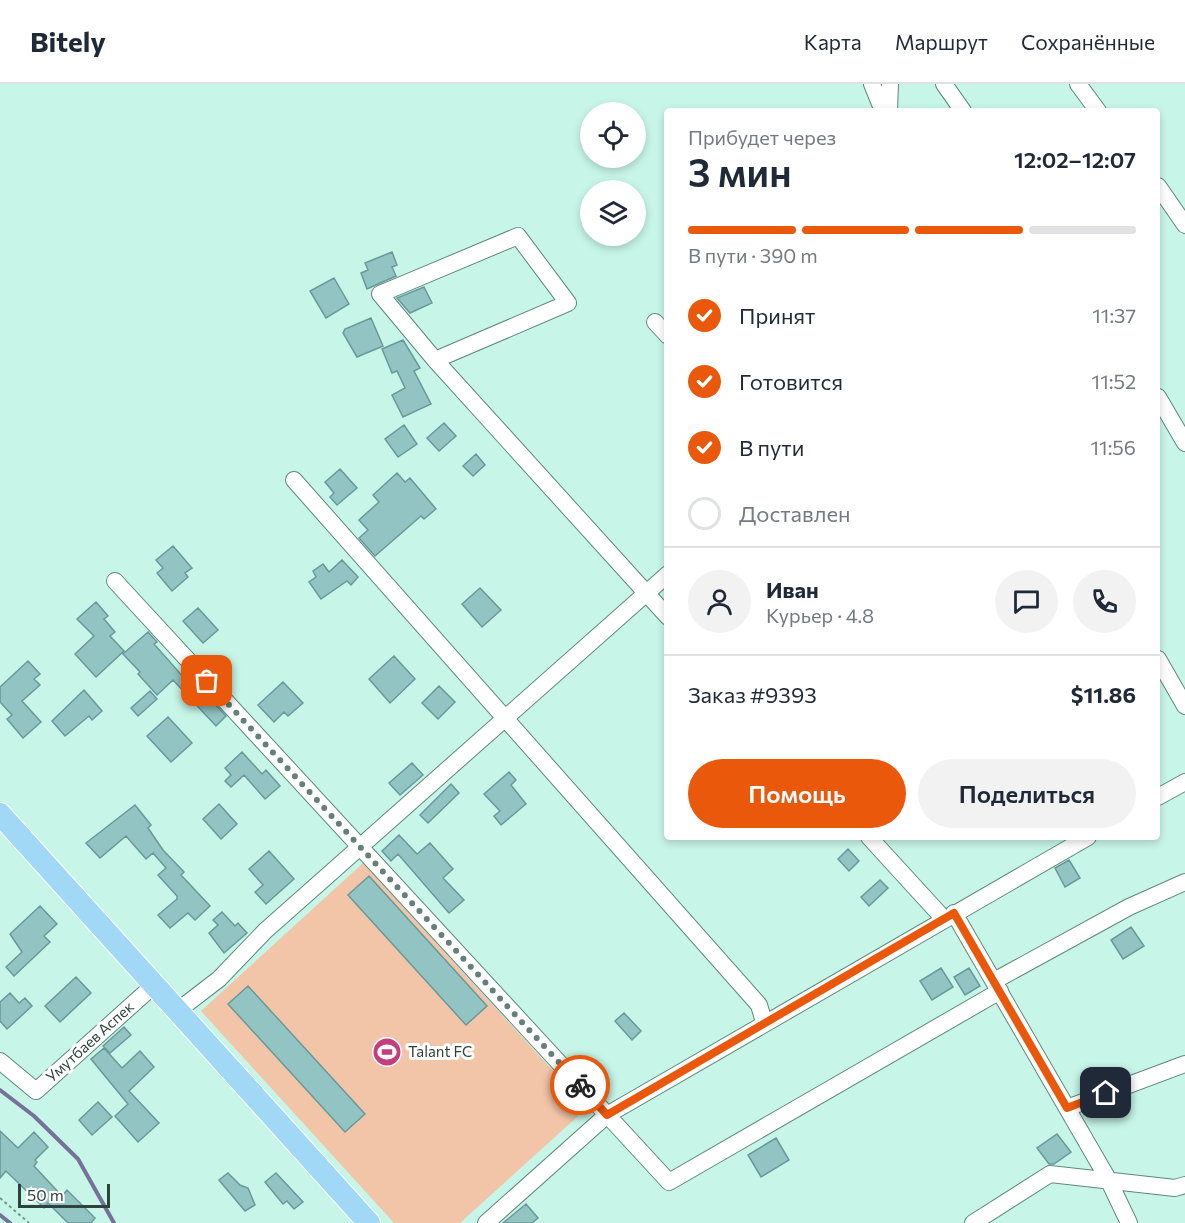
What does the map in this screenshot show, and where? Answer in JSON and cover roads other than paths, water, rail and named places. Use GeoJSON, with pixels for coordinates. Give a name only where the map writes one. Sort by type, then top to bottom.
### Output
{"type":"FeatureCollection","features":[{"type":"Feature","properties":{"kind":"main road"},"geometry":{"type":"LineString","coordinates":[[0,814],[153,987],[369,1223]]}},
{"type":"Feature","properties":{"kind":"street"},"geometry":{"type":"LineString","coordinates":[[872,84],[882,108]]}},
{"type":"Feature","properties":{"kind":"street"},"geometry":{"type":"LineString","coordinates":[[889,108],[890,84]]}},
{"type":"Feature","properties":{"kind":"street"},"geometry":{"type":"LineString","coordinates":[[944,84],[961,108]]}},
{"type":"Feature","properties":{"kind":"street"},"geometry":{"type":"LineString","coordinates":[[1078,84],[1096,108]]}},
{"type":"Feature","properties":{"kind":"street"},"geometry":{"type":"LineString","coordinates":[[1160,189],[1185,225]]}},
{"type":"Feature","properties":{"kind":"street"},"geometry":{"type":"LineString","coordinates":[[435,360],[568,303],[518,236],[380,294],[435,360],[664,613]]}},
{"type":"Feature","properties":{"kind":"street"},"geometry":{"type":"LineString","coordinates":[[655,322],[664,332]]}},
{"type":"Feature","properties":{"kind":"street"},"geometry":{"type":"LineString","coordinates":[[1160,400],[1185,443]]}},
{"type":"Feature","properties":{"kind":"street"},"geometry":{"type":"LineString","coordinates":[[294,480],[759,1005],[764,1022]]}},
{"type":"Feature","properties":{"kind":"street"},"geometry":{"type":"LineString","coordinates":[[177,1012],[219,980],[265,930],[362,847],[664,577]]}},
{"type":"Feature","properties":{"kind":"street"},"geometry":{"type":"LineString","coordinates":[[115,581],[669,1182],[1129,907],[1185,882]]}},
{"type":"Feature","properties":{"kind":"street"},"geometry":{"type":"LineString","coordinates":[[1160,662],[1185,706]]}},
{"type":"Feature","properties":{"kind":"street"},"geometry":{"type":"LineString","coordinates":[[1160,797],[1185,782]]}},
{"type":"Feature","properties":{"kind":"street"},"geometry":{"type":"LineString","coordinates":[[872,840],[949,916],[997,986],[1108,1179],[1130,1223]]}},
{"type":"Feature","properties":{"kind":"street"},"geometry":{"type":"LineString","coordinates":[[486,1223],[607,1115],[764,1022],[1083,840]]}},
{"type":"Feature","properties":{"kind":"street","name":"Умутбаев Аспек"},"geometry":{"type":"LineString","coordinates":[[0,1060],[36,1091],[153,987]]}},
{"type":"Feature","properties":{"kind":"street"},"geometry":{"type":"LineString","coordinates":[[1067,1108],[1185,1064]]}},
{"type":"Feature","properties":{"kind":"street"},"geometry":{"type":"LineString","coordinates":[[973,1223],[1050,1174],[1175,1188],[1185,1185]]}},
{"type":"Feature","properties":{"kind":"waterway"},"geometry":{"type":"LineString","coordinates":[[0,1090],[34,1116],[78,1159],[114,1223]]}},
{"type":"Feature","properties":{"kind":"waterway"},"geometry":{"type":"LineString","coordinates":[[0,1215],[10,1223]]}},
{"type":"Feature","properties":{"kind":"place","name":"Talant FC"},"geometry":{"type":"Point","coordinates":[387,1052]}}]}
